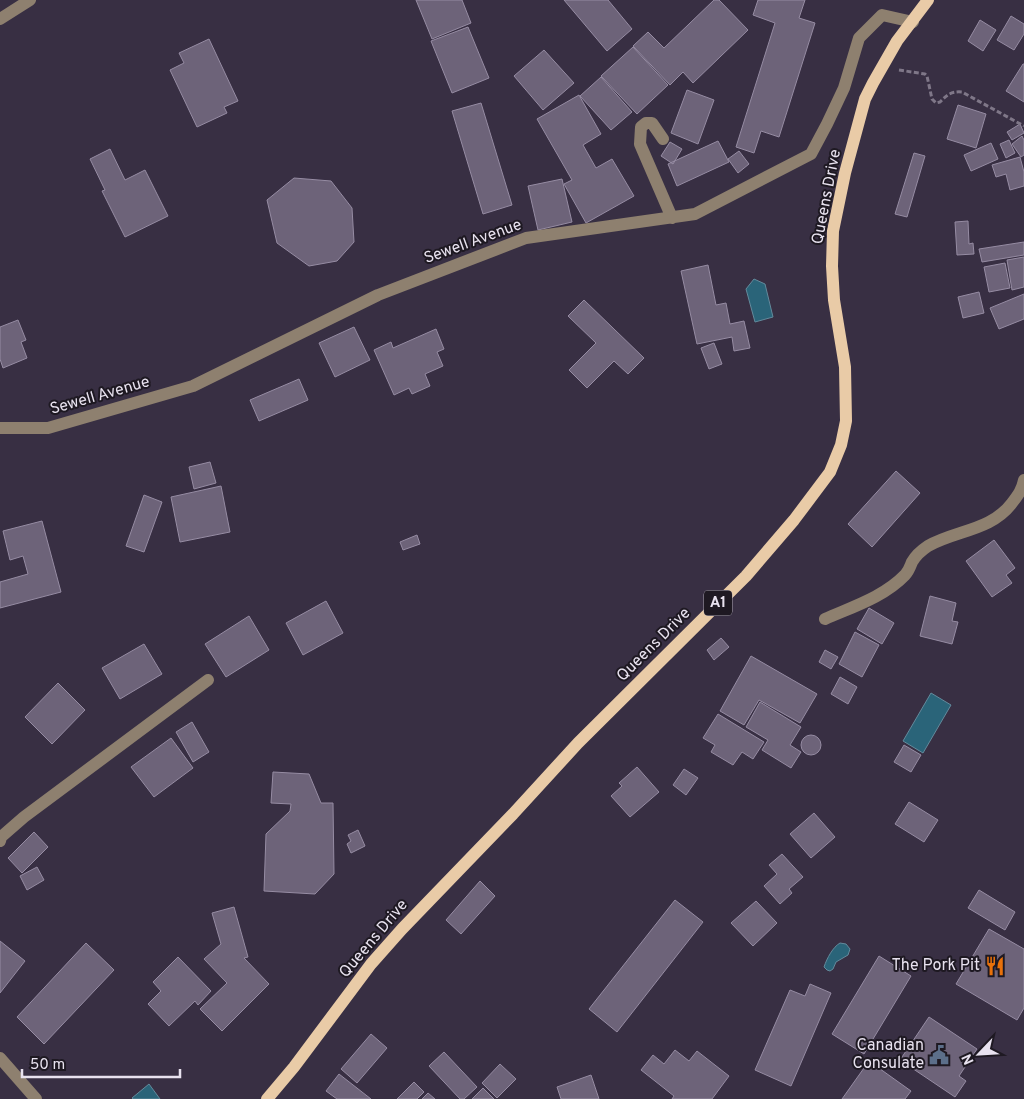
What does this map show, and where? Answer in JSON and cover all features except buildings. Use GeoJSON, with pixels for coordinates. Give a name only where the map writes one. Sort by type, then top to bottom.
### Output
{"type":"FeatureCollection","features":[{"type":"Feature","properties":{"kind":"main road","name":"Queens Drive"},"geometry":{"type":"LineString","coordinates":[[268,1099],[371,964],[402,929],[506,822],[578,743],[746,576],[794,520],[830,472],[841,445],[846,421],[845,367],[834,300],[832,266],[833,231],[845,173],[865,99],[897,41],[928,0]]}},
{"type":"Feature","properties":{"kind":"street"},"geometry":{"type":"LineString","coordinates":[[0,19],[30,0]]}},
{"type":"Feature","properties":{"kind":"street","name":"Sewell Avenue"},"geometry":{"type":"LineString","coordinates":[[0,428],[48,428],[193,386],[378,295],[526,238],[695,214],[811,154],[844,88],[859,38],[882,15],[913,22]]}},
{"type":"Feature","properties":{"kind":"street"},"geometry":{"type":"LineString","coordinates":[[663,140],[652,124],[646,123],[641,127],[640,144],[672,218]]}},
{"type":"Feature","properties":{"kind":"street"},"geometry":{"type":"LineString","coordinates":[[825,619],[880,594],[905,575],[916,556],[928,546],[951,535],[974,530],[995,520],[1007,509],[1022,490],[1024,480]]}},
{"type":"Feature","properties":{"kind":"street"},"geometry":{"type":"LineString","coordinates":[[0,841],[1,837],[24,817],[208,680]]}},
{"type":"Feature","properties":{"kind":"street"},"geometry":{"type":"LineString","coordinates":[[0,1058],[36,1099]]}},
{"type":"Feature","properties":{"kind":"path"},"geometry":{"type":"LineString","coordinates":[[881,67],[925,74],[929,82],[932,99],[936,103],[954,91],[962,92],[1024,126]]}},
{"type":"Feature","properties":{"kind":"water"},"geometry":{"type":"Polygon","coordinates":[[[754,279],[765,284],[773,317],[755,322],[746,289],[754,279]]]}},
{"type":"Feature","properties":{"kind":"water"},"geometry":{"type":"Polygon","coordinates":[[[931,693],[951,705],[923,753],[903,741],[931,693]]]}},
{"type":"Feature","properties":{"kind":"water"},"geometry":{"type":"Polygon","coordinates":[[[840,943],[846,944],[850,949],[848,955],[836,962],[833,969],[827,970],[824,967],[827,960],[840,943]]]}},
{"type":"Feature","properties":{"kind":"water"},"geometry":{"type":"Polygon","coordinates":[[[149,1084],[160,1099],[132,1098],[149,1084]]]}},
{"type":"Feature","properties":{"kind":"place","name":"The Pork Pit"},"geometry":{"type":"Point","coordinates":[995,966]}},
{"type":"Feature","properties":{"kind":"place","name":"Canadian Consulate"},"geometry":{"type":"Point","coordinates":[939,1055]}}]}
